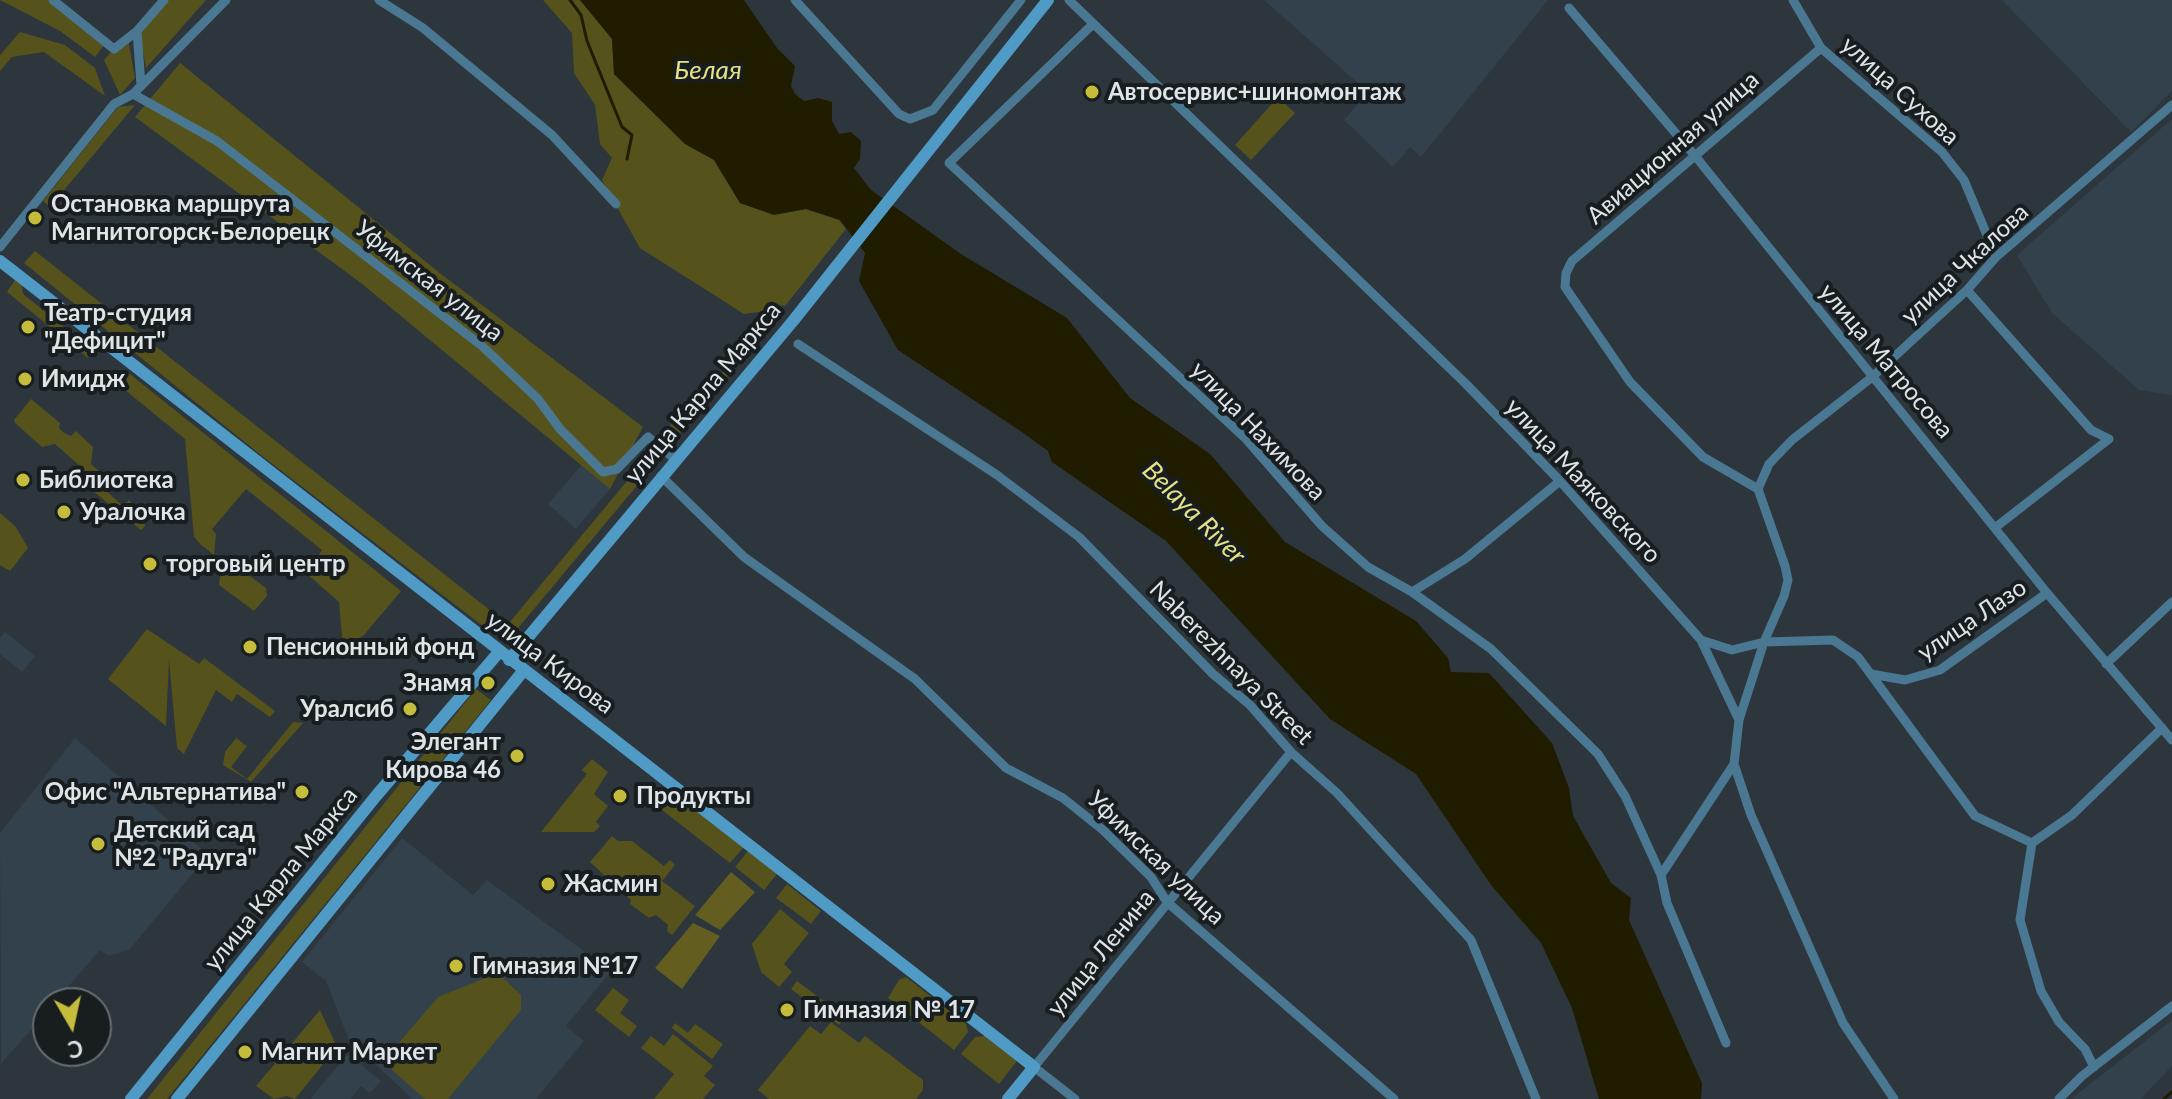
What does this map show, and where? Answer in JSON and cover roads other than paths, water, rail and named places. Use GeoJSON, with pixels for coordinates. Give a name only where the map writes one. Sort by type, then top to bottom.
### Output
{"type":"FeatureCollection","features":[{"type":"Feature","properties":{"kind":"street"},"geometry":{"type":"LineString","coordinates":[[53,0],[114,49],[137,31],[164,0]]}},
{"type":"Feature","properties":{"kind":"street"},"geometry":{"type":"LineString","coordinates":[[0,247],[114,104],[133,94],[226,0]]}},
{"type":"Feature","properties":{"kind":"street"},"geometry":{"type":"LineString","coordinates":[[379,0],[423,28],[552,135],[616,204]]}},
{"type":"Feature","properties":{"kind":"street"},"geometry":{"type":"LineString","coordinates":[[795,0],[899,114],[910,119],[933,110],[1021,0]]}},
{"type":"Feature","properties":{"kind":"street","name":"улица Карла Маркса"},"geometry":{"type":"LineString","coordinates":[[131,1099],[376,796],[504,656],[793,321],[1048,0]]}},
{"type":"Feature","properties":{"kind":"street","name":"улица Маяковского"},"geometry":{"type":"LineString","coordinates":[[1069,0],[1466,384],[1560,481],[1701,640],[1739,720]]}},
{"type":"Feature","properties":{"kind":"street","name":"улица Сухова"},"geometry":{"type":"LineString","coordinates":[[1793,0],[1821,48],[1942,152],[1964,180],[1996,257]]}},
{"type":"Feature","properties":{"kind":"street","name":"улица Матросова"},"geometry":{"type":"LineString","coordinates":[[1569,8],[1696,157],[1871,378],[2172,740]]}},
{"type":"Feature","properties":{"kind":"street","name":"улица Нахимова"},"geometry":{"type":"LineString","coordinates":[[1093,24],[949,163],[1246,439],[1322,526],[1368,567],[1412,592],[1491,649],[1598,754],[1625,796],[1661,875],[1667,903],[1726,1043]]}},
{"type":"Feature","properties":{"kind":"street"},"geometry":{"type":"LineString","coordinates":[[137,31],[141,85]]}},
{"type":"Feature","properties":{"kind":"street","name":"Авиационная улица"},"geometry":{"type":"LineString","coordinates":[[1758,489],[1703,457],[1630,382],[1565,287],[1572,261],[1821,48]]}},
{"type":"Feature","properties":{"kind":"street","name":"Уфимская улица"},"geometry":{"type":"LineString","coordinates":[[133,94],[217,141],[482,346],[538,399],[560,429],[603,472],[617,469],[648,437],[675,459]]}},
{"type":"Feature","properties":{"kind":"street","name":"улица Чкалова"},"geometry":{"type":"LineString","coordinates":[[1758,489],[1769,464],[1792,440],[1871,378],[1967,290],[1996,257],[2172,105]]}},
{"type":"Feature","properties":{"kind":"street","name":"улица Кирова"},"geometry":{"type":"LineString","coordinates":[[0,261],[1075,1099]]}},
{"type":"Feature","properties":{"kind":"street"},"geometry":{"type":"LineString","coordinates":[[1967,290],[2091,430],[2109,439],[1996,527]]}},
{"type":"Feature","properties":{"kind":"street","name":"Naberezhnaya Street"},"geometry":{"type":"LineString","coordinates":[[798,344],[997,475],[1079,537],[1213,674],[1250,705],[1291,752],[1347,803],[1471,940],[1536,1099]]}},
{"type":"Feature","properties":{"kind":"street","name":"Уфимская улица"},"geometry":{"type":"LineString","coordinates":[[661,476],[744,557],[915,679],[1006,768],[1063,798],[1103,830],[1151,877],[1167,902],[1394,1099]]}},
{"type":"Feature","properties":{"kind":"street"},"geometry":{"type":"LineString","coordinates":[[1412,592],[1465,559],[1560,481]]}},
{"type":"Feature","properties":{"kind":"street"},"geometry":{"type":"LineString","coordinates":[[1758,489],[1788,580],[1739,720],[1734,764],[1751,815],[1843,1023],[1894,1099]]}},
{"type":"Feature","properties":{"kind":"street","name":"улица Лазо"},"geometry":{"type":"LineString","coordinates":[[1871,674],[1905,680],[1940,670],[2047,593]]}},
{"type":"Feature","properties":{"kind":"street"},"geometry":{"type":"LineString","coordinates":[[2106,664],[2172,602]]}},
{"type":"Feature","properties":{"kind":"street"},"geometry":{"type":"LineString","coordinates":[[1701,640],[1732,650],[1764,642],[1833,640],[1858,657],[1975,816],[2032,843]]}},
{"type":"Feature","properties":{"kind":"street"},"geometry":{"type":"LineString","coordinates":[[177,1099],[524,670]]}},
{"type":"Feature","properties":{"kind":"street"},"geometry":{"type":"LineString","coordinates":[[2094,1067],[2085,1049],[2059,1022],[2041,991],[2020,920],[2032,843],[2072,815],[2162,728]]}},
{"type":"Feature","properties":{"kind":"street","name":"улица Ленина"},"geometry":{"type":"LineString","coordinates":[[1034,1067],[1291,752]]}},
{"type":"Feature","properties":{"kind":"street"},"geometry":{"type":"LineString","coordinates":[[1661,875],[1734,764]]}},
{"type":"Feature","properties":{"kind":"street"},"geometry":{"type":"LineString","coordinates":[[2059,1099],[2094,1067],[2172,1006]]}},
{"type":"Feature","properties":{"kind":"street"},"geometry":{"type":"LineString","coordinates":[[1008,1099],[1034,1067]]}},
{"type":"Feature","properties":{"kind":"water","name":"Белая"},"geometry":{"type":"Polygon","coordinates":[[[580,0],[744,0],[777,48],[795,66],[791,86],[795,94],[804,101],[818,98],[832,102],[832,121],[839,134],[851,132],[861,141],[860,159],[854,168],[871,190],[961,254],[1067,318],[1130,398],[1210,454],[1285,542],[1416,621],[1448,658],[1451,672],[1489,673],[1552,743],[1569,788],[1573,816],[1611,883],[1631,898],[1629,920],[1702,1083],[1701,1099],[1599,1099],[1572,1008],[1541,943],[1491,885],[1416,774],[1330,719],[1166,541],[1052,462],[1048,451],[1022,432],[898,350],[859,281],[865,253],[840,220],[806,209],[774,215],[740,203],[714,160],[685,144],[614,74],[612,39],[580,0]]]}},
{"type":"Feature","properties":{"kind":"waterway"},"geometry":{"type":"LineString","coordinates":[[570,0],[581,15],[587,41],[622,127],[632,135],[627,159]]}},
{"type":"Feature","properties":{"kind":"waterway"},"geometry":{"type":"LineString","coordinates":[[2164,1099],[2172,1092]]}},
{"type":"Feature","properties":{"kind":"place","name":"Автосервис+шиномонтаж"},"geometry":{"type":"Point","coordinates":[1092,92]}},
{"type":"Feature","properties":{"kind":"place","name":"Остановка маршрута Магнитогорск-Белорецк"},"geometry":{"type":"Point","coordinates":[35,218]}},
{"type":"Feature","properties":{"kind":"place","name":"Театр-студия \"Дефицит\""},"geometry":{"type":"Point","coordinates":[28,327]}},
{"type":"Feature","properties":{"kind":"place","name":"Имидж"},"geometry":{"type":"Point","coordinates":[25,379]}},
{"type":"Feature","properties":{"kind":"place","name":"Библиотека"},"geometry":{"type":"Point","coordinates":[23,480]}},
{"type":"Feature","properties":{"kind":"place","name":"Уралочка"},"geometry":{"type":"Point","coordinates":[64,512]}},
{"type":"Feature","properties":{"kind":"place","name":"торговый центр"},"geometry":{"type":"Point","coordinates":[150,564]}},
{"type":"Feature","properties":{"kind":"place","name":"Пенсионный фонд"},"geometry":{"type":"Point","coordinates":[250,647]}},
{"type":"Feature","properties":{"kind":"place","name":"Знамя"},"geometry":{"type":"Point","coordinates":[488,683]}},
{"type":"Feature","properties":{"kind":"place","name":"Уралсиб"},"geometry":{"type":"Point","coordinates":[410,709]}},
{"type":"Feature","properties":{"kind":"place","name":"Элегант Кирова 46"},"geometry":{"type":"Point","coordinates":[517,756]}},
{"type":"Feature","properties":{"kind":"place","name":"Офис \"Альтернатива\""},"geometry":{"type":"Point","coordinates":[302,792]}},
{"type":"Feature","properties":{"kind":"place","name":"Продукты"},"geometry":{"type":"Point","coordinates":[620,796]}},
{"type":"Feature","properties":{"kind":"place","name":"Детский сад №2 \"Радуга\""},"geometry":{"type":"Point","coordinates":[98,844]}},
{"type":"Feature","properties":{"kind":"place","name":"Жасмин"},"geometry":{"type":"Point","coordinates":[548,884]}},
{"type":"Feature","properties":{"kind":"place","name":"Гимназия №17"},"geometry":{"type":"Point","coordinates":[456,966]}},
{"type":"Feature","properties":{"kind":"place","name":"Гимназия № 17"},"geometry":{"type":"Point","coordinates":[787,1010]}},
{"type":"Feature","properties":{"kind":"place","name":"Магнит Маркет"},"geometry":{"type":"Point","coordinates":[245,1052]}},
{"type":"Feature","properties":{"kind":"water label","name":"Belaya River"},"geometry":{"type":"Point","coordinates":[1194,513]}}]}
